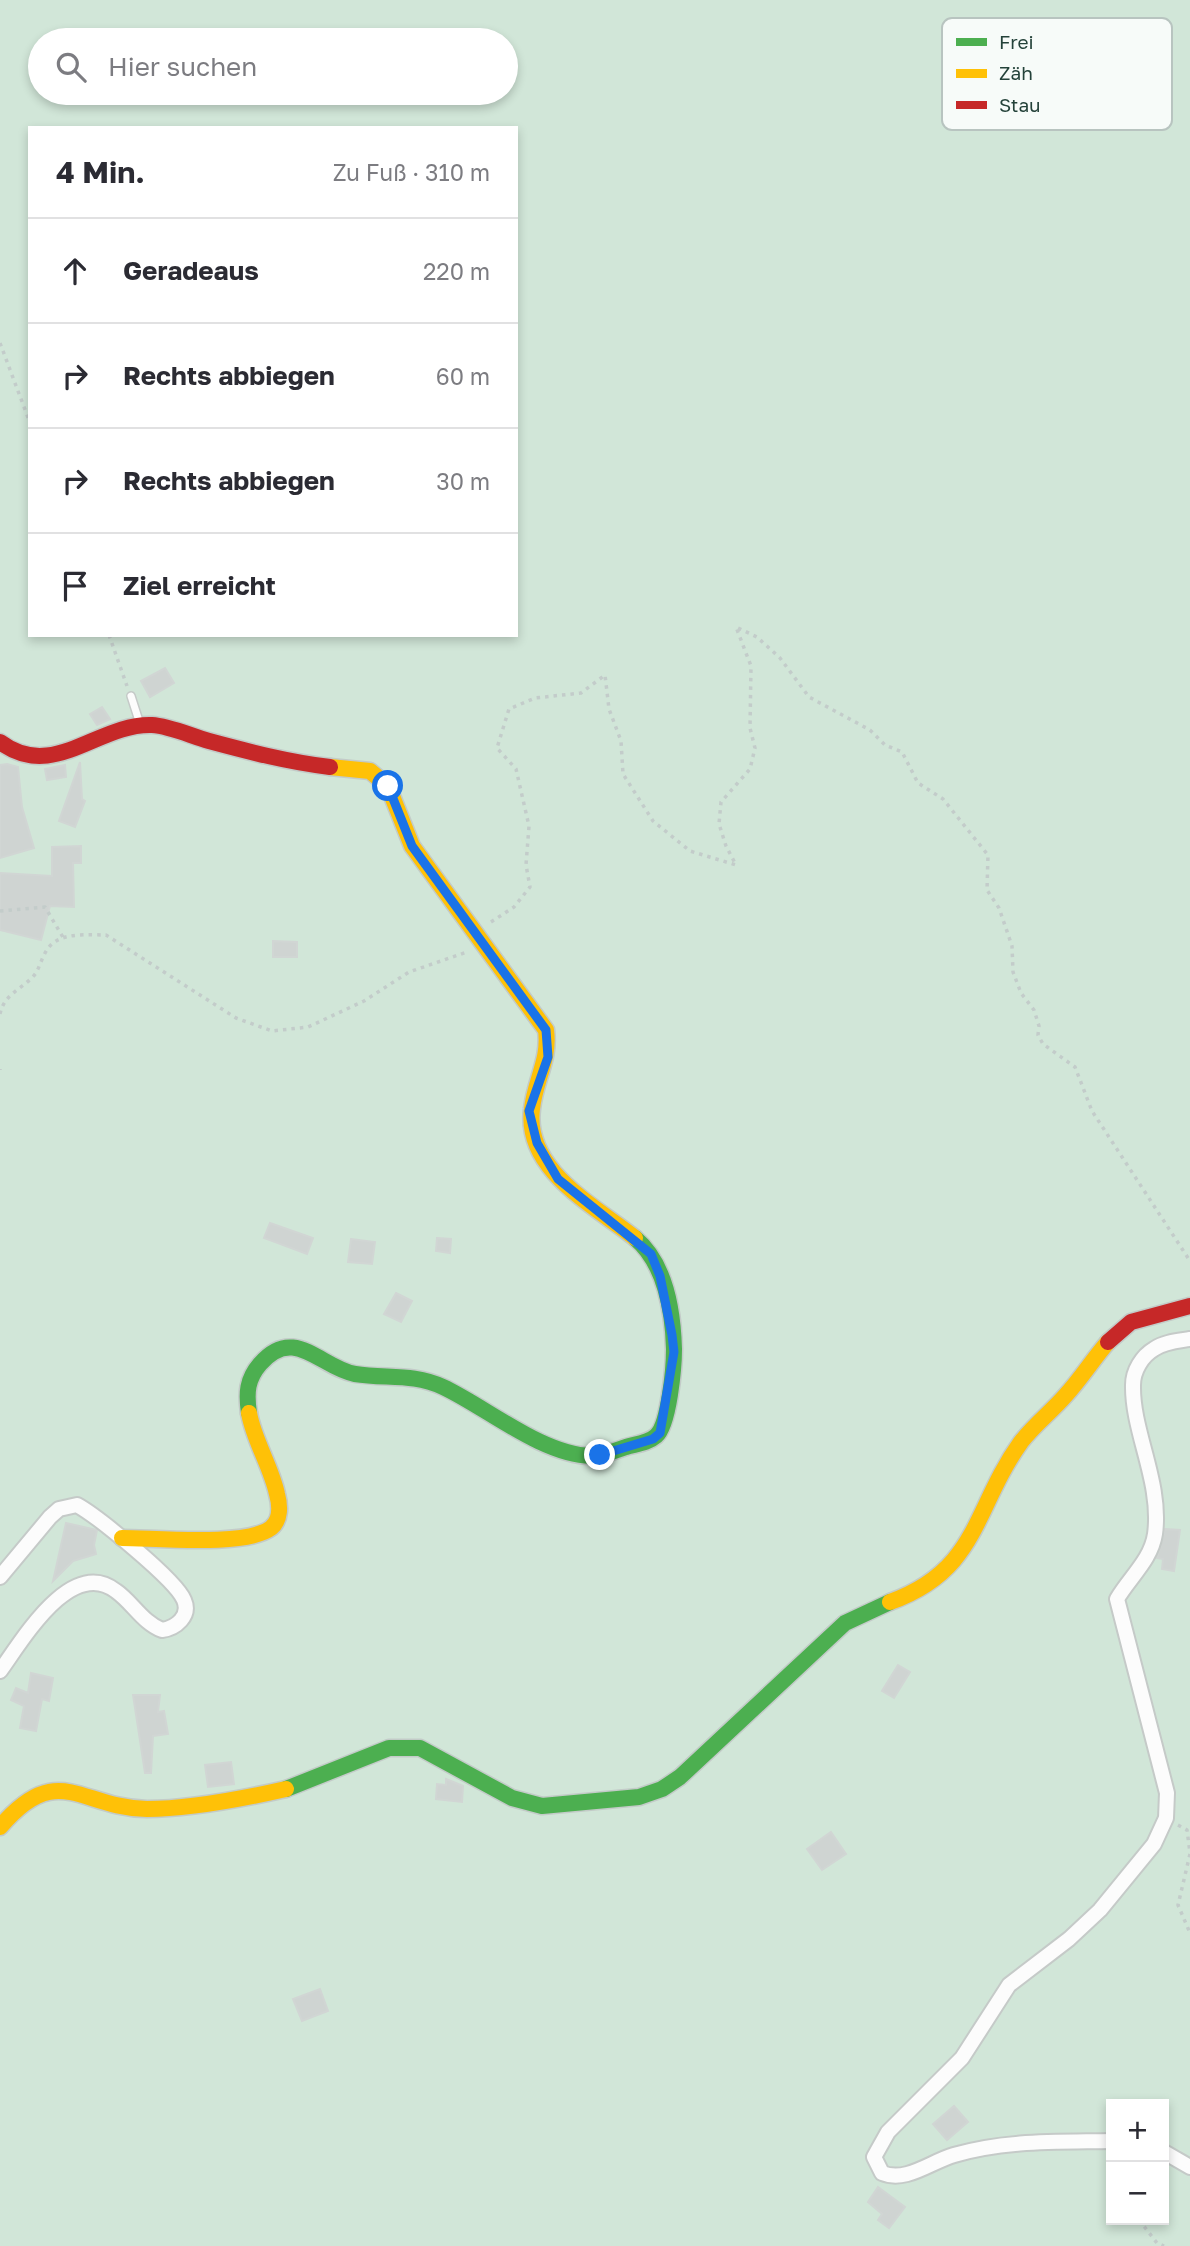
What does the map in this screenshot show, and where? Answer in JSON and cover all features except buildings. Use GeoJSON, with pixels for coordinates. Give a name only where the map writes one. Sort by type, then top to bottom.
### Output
{"type":"FeatureCollection","features":[{"type":"Feature","properties":{"kind":"street"},"geometry":{"type":"LineString","coordinates":[[0,742],[16,754],[45,756],[79,748],[119,729],[140,724],[171,729],[286,762],[363,769],[377,775],[393,796],[412,846],[546,1030],[548,1057],[533,1096],[529,1120],[550,1170],[568,1189],[642,1245],[656,1263],[674,1352],[660,1433],[653,1439],[600,1455],[562,1450],[424,1379],[352,1374],[312,1352],[290,1348],[268,1356],[259,1363],[249,1388],[251,1426],[280,1498],[281,1509],[274,1527],[254,1535],[225,1539],[121,1538]]}},
{"type":"Feature","properties":{"kind":"street"},"geometry":{"type":"LineString","coordinates":[[0,1827],[17,1807],[39,1793],[65,1791],[146,1809],[211,1802],[277,1792],[375,1751],[411,1746],[428,1752],[512,1798],[542,1805],[607,1801],[662,1789],[715,1746],[845,1623],[862,1612],[924,1588],[943,1574],[972,1539],[1021,1443],[1060,1402],[1105,1341],[1122,1325],[1150,1313],[1190,1306]]}},
{"type":"Feature","properties":{"kind":"street"},"geometry":{"type":"LineString","coordinates":[[1106,2140],[1000,2145],[951,2156],[902,2176],[882,2173],[874,2157],[888,2132],[962,2058],[1009,1985],[1069,1939],[1100,1910],[1154,1844],[1167,1818],[1167,1793],[1117,1599],[1147,1556],[1155,1534],[1155,1495],[1134,1393],[1134,1374],[1146,1354],[1154,1348],[1190,1339]]}},
{"type":"Feature","properties":{"kind":"street"},"geometry":{"type":"LineString","coordinates":[[0,1577],[50,1517],[68,1505],[86,1510],[121,1538],[180,1593],[185,1612],[179,1623],[168,1629],[156,1628],[109,1586],[80,1584],[71,1587],[52,1604],[0,1671]]}},
{"type":"Feature","properties":{"kind":"street"},"geometry":{"type":"LineString","coordinates":[[1169,2155],[1190,2167]]}},
{"type":"Feature","properties":{"kind":"lane"},"geometry":{"type":"LineString","coordinates":[[131,696],[140,724]]}},
{"type":"Feature","properties":{"kind":"path"},"geometry":{"type":"LineString","coordinates":[[0,343],[28,419]]}},
{"type":"Feature","properties":{"kind":"path"},"geometry":{"type":"LineString","coordinates":[[476,933],[514,907],[530,887],[526,864],[529,827],[516,769],[496,748],[509,709],[535,698],[581,693],[605,675],[609,709],[621,741],[623,774],[653,821],[690,851],[736,864],[726,846],[719,824],[721,802],[750,769],[755,748],[750,728],[751,666],[736,627],[757,637],[780,658],[810,697],[870,730],[885,745],[902,752],[918,783],[943,799],[988,855],[987,890],[999,908],[1012,946],[1013,971],[1021,993],[1034,1010],[1039,1026],[1038,1035],[1043,1044],[1075,1067],[1092,1111],[1190,1261]]}},
{"type":"Feature","properties":{"kind":"path"},"geometry":{"type":"LineString","coordinates":[[110,637],[131,696]]}},
{"type":"Feature","properties":{"kind":"path"},"geometry":{"type":"LineString","coordinates":[[0,911],[45,907],[64,939]]}},
{"type":"Feature","properties":{"kind":"path"},"geometry":{"type":"LineString","coordinates":[[0,1014],[14,990],[35,974],[42,956],[56,941],[64,939],[106,936],[236,1018],[272,1031],[308,1027],[364,1001],[409,972],[485,947]]}},
{"type":"Feature","properties":{"kind":"path"},"geometry":{"type":"LineString","coordinates":[[1167,1818],[1187,1830],[1190,1853],[1178,1905],[1190,1933]]}},
{"type":"Feature","properties":{"kind":"path"},"geometry":{"type":"LineString","coordinates":[[1143,2225],[1157,2243],[1164,2246]]}},
{"type":"Feature","properties":{"kind":"green space"},"geometry":{"type":"Polygon","coordinates":[[[0,0],[1190,0],[1190,2246],[0,2246],[0,0]]]}},
{"type":"Feature","properties":{"kind":"traffic: fast"},"geometry":{"type":"LineString","coordinates":[[249,1413],[248,1387],[252,1375],[272,1353],[284,1348],[296,1348],[355,1374],[410,1378],[443,1387],[534,1439],[572,1454],[600,1455],[649,1440],[661,1430],[670,1395],[673,1334],[669,1304],[660,1274],[645,1248],[635,1238]]}},
{"type":"Feature","properties":{"kind":"traffic: fast"},"geometry":{"type":"LineString","coordinates":[[286,1789],[389,1748],[420,1748],[512,1798],[542,1806],[639,1797],[662,1789],[680,1777],[845,1623],[890,1602]]}},
{"type":"Feature","properties":{"kind":"traffic: slow"},"geometry":{"type":"LineString","coordinates":[[330,767],[370,771],[388,786],[412,846],[546,1030],[546,1051],[532,1109],[532,1131],[539,1150],[566,1184],[635,1238]]}},
{"type":"Feature","properties":{"kind":"traffic: slow"},"geometry":{"type":"LineString","coordinates":[[890,1602],[919,1589],[941,1573],[958,1555],[1021,1442],[1060,1402],[1108,1342]]}},
{"type":"Feature","properties":{"kind":"traffic: slow"},"geometry":{"type":"LineString","coordinates":[[122,1538],[222,1540],[259,1534],[271,1528],[278,1517],[278,1498],[249,1413]]}},
{"type":"Feature","properties":{"kind":"traffic: slow"},"geometry":{"type":"LineString","coordinates":[[0,1827],[20,1807],[38,1795],[54,1791],[70,1792],[124,1807],[163,1809],[286,1789]]}},
{"type":"Feature","properties":{"kind":"traffic: jam"},"geometry":{"type":"LineString","coordinates":[[0,742],[20,753],[39,756],[57,754],[113,732],[152,725],[254,753],[330,767]]}},
{"type":"Feature","properties":{"kind":"traffic: jam"},"geometry":{"type":"LineString","coordinates":[[1108,1342],[1131,1322],[1190,1306]]}},
{"type":"Feature","properties":{"kind":"route"},"geometry":{"type":"LineString","coordinates":[[388,786],[412,846],[540,1018],[546,1030],[549,1039],[548,1057],[533,1096],[529,1120],[550,1170],[568,1189],[642,1245],[656,1263],[674,1352],[664,1425],[653,1439],[600,1455]]}}]}
